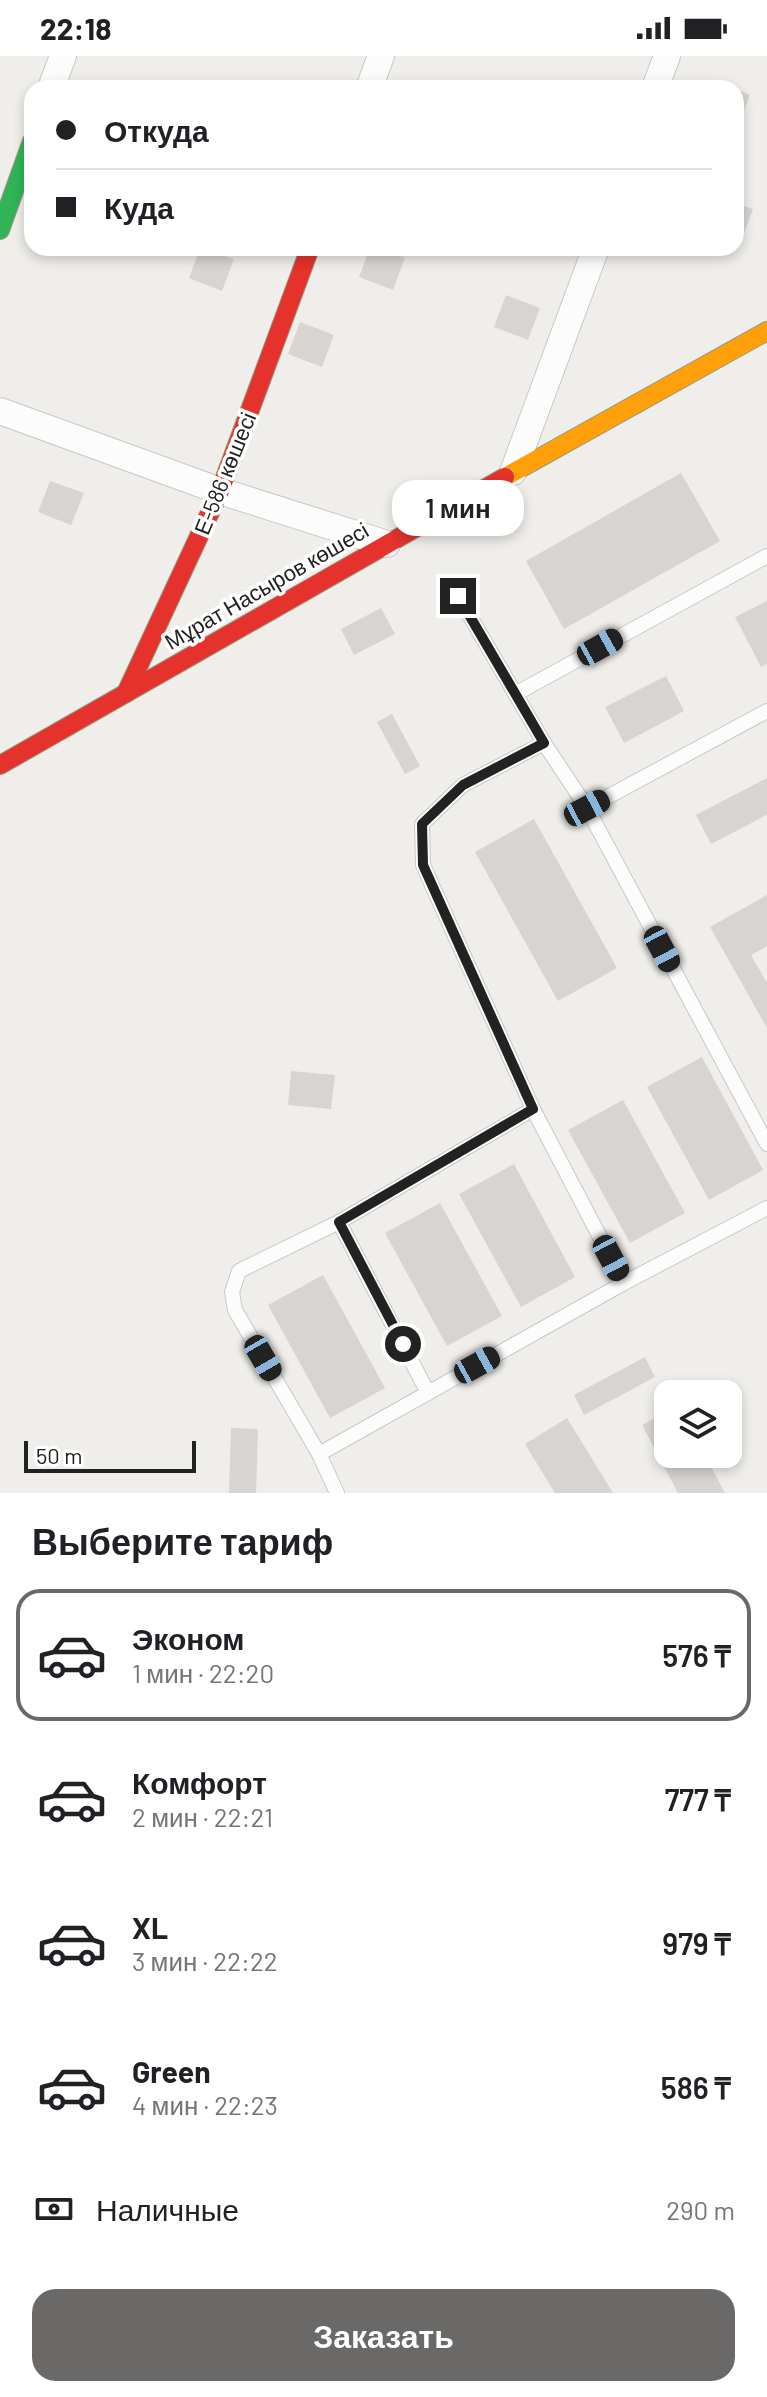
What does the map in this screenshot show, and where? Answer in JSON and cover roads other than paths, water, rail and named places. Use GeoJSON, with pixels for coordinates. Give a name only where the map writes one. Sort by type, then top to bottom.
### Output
{"type":"FeatureCollection","features":[{"type":"Feature","properties":{"kind":"street"},"geometry":{"type":"LineString","coordinates":[[54,80],[63,56]]}},
{"type":"Feature","properties":{"kind":"street"},"geometry":{"type":"LineString","coordinates":[[372,80],[381,56]]}},
{"type":"Feature","properties":{"kind":"street"},"geometry":{"type":"LineString","coordinates":[[658,80],[667,56]]}},
{"type":"Feature","properties":{"kind":"street"},"geometry":{"type":"LineString","coordinates":[[0,230],[24,163]]}},
{"type":"Feature","properties":{"kind":"street","name":"Е-586 көшесі"},"geometry":{"type":"LineString","coordinates":[[126,693],[220,491],[307,256]]}},
{"type":"Feature","properties":{"kind":"street"},"geometry":{"type":"LineString","coordinates":[[513,472],[593,256]]}},
{"type":"Feature","properties":{"kind":"street","name":"Мұрат Насыров көшесі"},"geometry":{"type":"LineString","coordinates":[[0,765],[767,331]]}},
{"type":"Feature","properties":{"kind":"street"},"geometry":{"type":"LineString","coordinates":[[0,411],[220,491],[387,544]]}},
{"type":"Feature","properties":{"kind":"lane"},"geometry":{"type":"LineString","coordinates":[[517,693],[767,556]]}},
{"type":"Feature","properties":{"kind":"lane"},"geometry":{"type":"LineString","coordinates":[[458,596],[544,743],[587,808],[767,1144]]}},
{"type":"Feature","properties":{"kind":"lane"},"geometry":{"type":"LineString","coordinates":[[587,808],[767,711]]}},
{"type":"Feature","properties":{"kind":"lane"},"geometry":{"type":"LineString","coordinates":[[544,743],[463,785],[422,824],[423,865],[533,1109],[624,1283]]}},
{"type":"Feature","properties":{"kind":"lane"},"geometry":{"type":"LineString","coordinates":[[337,1493],[319,1454],[235,1310],[232,1292],[239,1271],[339,1222],[533,1109]]}},
{"type":"Feature","properties":{"kind":"lane"},"geometry":{"type":"LineString","coordinates":[[319,1454],[624,1283],[767,1208]]}},
{"type":"Feature","properties":{"kind":"lane"},"geometry":{"type":"LineString","coordinates":[[339,1222],[428,1393]]}}]}
